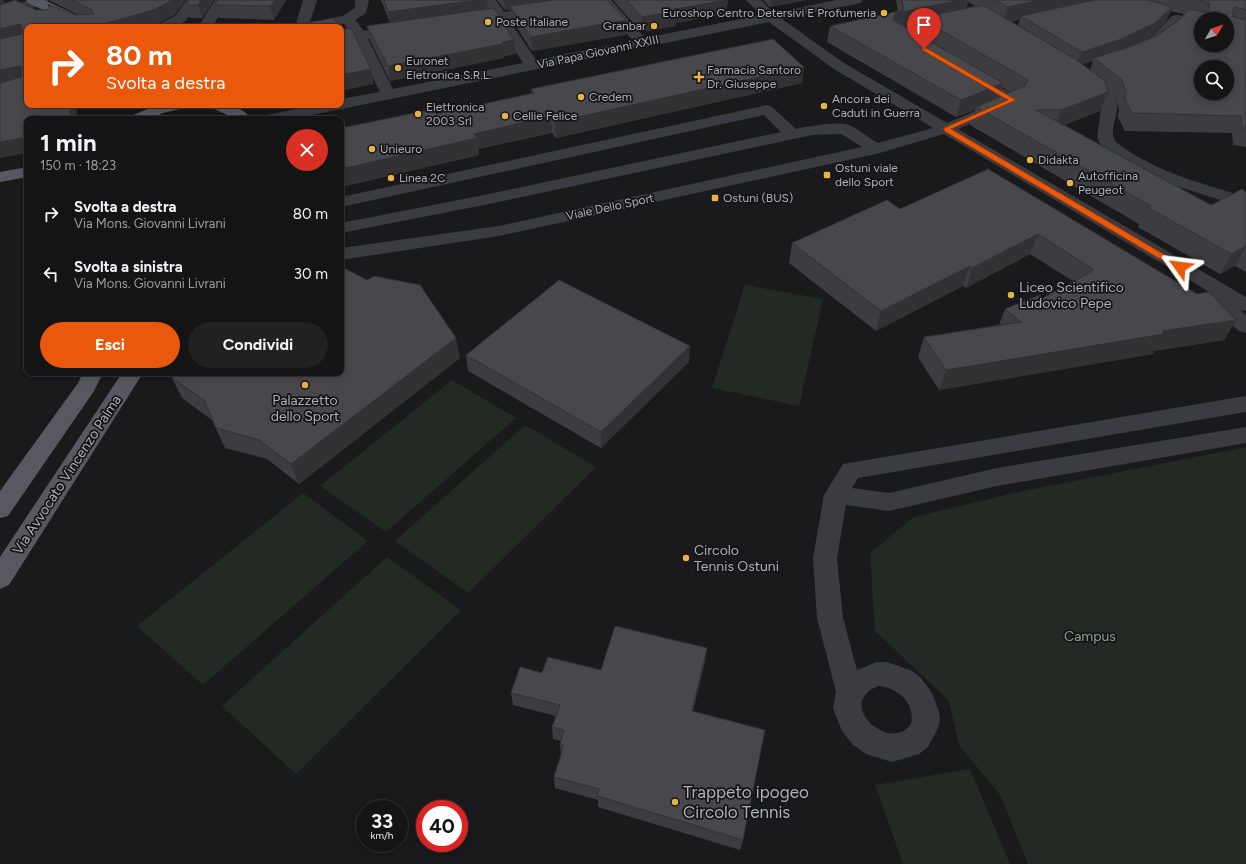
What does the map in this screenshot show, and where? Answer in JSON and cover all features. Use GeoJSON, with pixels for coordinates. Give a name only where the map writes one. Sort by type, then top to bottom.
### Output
{"type":"FeatureCollection","features":[{"type":"Feature","properties":{"kind":"main road"},"geometry":{"type":"LineString","coordinates":[[8,0],[34,2],[85,24]]}},
{"type":"Feature","properties":{"kind":"main road"},"geometry":{"type":"LineString","coordinates":[[34,2],[60,24]]}},
{"type":"Feature","properties":{"kind":"main road"},"geometry":{"type":"LineString","coordinates":[[144,116],[167,108]]}},
{"type":"Feature","properties":{"kind":"main road"},"geometry":{"type":"LineString","coordinates":[[228,108],[241,116]]}},
{"type":"Feature","properties":{"kind":"main road"},"geometry":{"type":"LineString","coordinates":[[0,177],[24,173]]}},
{"type":"Feature","properties":{"kind":"main road"},"geometry":{"type":"LineString","coordinates":[[0,509],[87,386],[92,376]]}},
{"type":"Feature","properties":{"kind":"main road","name":"Via Avvocato Vincenzo Palma"},"geometry":{"type":"LineString","coordinates":[[0,578],[132,376]]}},
{"type":"Feature","properties":{"kind":"street"},"geometry":{"type":"LineString","coordinates":[[170,24],[180,19],[194,0]]}},
{"type":"Feature","properties":{"kind":"street"},"geometry":{"type":"LineString","coordinates":[[207,24],[222,0]]}},
{"type":"Feature","properties":{"kind":"street"},"geometry":{"type":"LineString","coordinates":[[303,24],[305,12],[310,0]]}},
{"type":"Feature","properties":{"kind":"street"},"geometry":{"type":"LineString","coordinates":[[320,24],[347,19],[361,10],[362,0]]}},
{"type":"Feature","properties":{"kind":"street"},"geometry":{"type":"LineString","coordinates":[[489,0],[532,65]]}},
{"type":"Feature","properties":{"kind":"street"},"geometry":{"type":"LineString","coordinates":[[604,0],[642,43]]}},
{"type":"Feature","properties":{"kind":"street"},"geometry":{"type":"LineString","coordinates":[[753,0],[771,16],[839,66],[1180,267],[1241,297]]}},
{"type":"Feature","properties":{"kind":"street","name":"Via Papa Giovanni XXIII"},"geometry":{"type":"LineString","coordinates":[[344,103],[856,0]]}},
{"type":"Feature","properties":{"kind":"street"},"geometry":{"type":"LineString","coordinates":[[0,15],[34,2]]}},
{"type":"Feature","properties":{"kind":"street"},"geometry":{"type":"LineString","coordinates":[[461,22],[554,9]]}},
{"type":"Feature","properties":{"kind":"street"},"geometry":{"type":"LineString","coordinates":[[1145,50],[1174,25],[1183,20],[1162,15]]}},
{"type":"Feature","properties":{"kind":"street"},"geometry":{"type":"LineString","coordinates":[[347,19],[360,36],[389,95]]}},
{"type":"Feature","properties":{"kind":"street"},"geometry":{"type":"LineString","coordinates":[[360,36],[414,28]]}},
{"type":"Feature","properties":{"kind":"street"},"geometry":{"type":"LineString","coordinates":[[1077,70],[1106,96],[1110,109],[1105,135],[1108,143],[1132,161],[1164,178],[1246,202]]}},
{"type":"Feature","properties":{"kind":"street","name":"Viale Dello Sport"},"geometry":{"type":"LineString","coordinates":[[344,254],[499,232],[876,149],[946,129],[1013,100],[966,73]]}},
{"type":"Feature","properties":{"kind":"street"},"geometry":{"type":"LineString","coordinates":[[284,116],[323,108]]}},
{"type":"Feature","properties":{"kind":"street"},"geometry":{"type":"LineString","coordinates":[[344,201],[767,110],[793,134]]}},
{"type":"Feature","properties":{"kind":"street"},"geometry":{"type":"LineString","coordinates":[[344,227],[489,199],[812,130],[844,129],[876,149]]}},
{"type":"Feature","properties":{"kind":"street"},"geometry":{"type":"LineString","coordinates":[[1180,267],[1246,326]]}},
{"type":"Feature","properties":{"kind":"street"},"geometry":{"type":"LineString","coordinates":[[849,691],[830,618],[826,558],[836,495],[851,470],[1246,404]]}},
{"type":"Feature","properties":{"kind":"street"},"geometry":{"type":"LineString","coordinates":[[836,495],[889,502],[997,478],[1246,435]]}},
{"type":"Feature","properties":{"kind":"green space"},"geometry":{"type":"Polygon","coordinates":[[[745,285],[823,299],[799,406],[712,388],[745,285]]]}},
{"type":"Feature","properties":{"kind":"green space"},"geometry":{"type":"Polygon","coordinates":[[[452,380],[516,418],[386,532],[320,486],[452,380]]]}},
{"type":"Feature","properties":{"kind":"green space"},"geometry":{"type":"Polygon","coordinates":[[[525,425],[596,467],[468,593],[395,541],[525,425]]]}},
{"type":"Feature","properties":{"kind":"green space","name":"Campus"},"geometry":{"type":"Polygon","coordinates":[[[1246,447],[1246,864],[1028,864],[1000,795],[959,745],[949,701],[875,631],[870,553],[914,517],[1018,492],[1246,447]]]}},
{"type":"Feature","properties":{"kind":"green space"},"geometry":{"type":"Polygon","coordinates":[[[303,493],[368,541],[203,685],[137,626],[303,493]]]}},
{"type":"Feature","properties":{"kind":"green space"},"geometry":{"type":"Polygon","coordinates":[[[387,557],[461,610],[296,774],[222,706],[387,557]]]}},
{"type":"Feature","properties":{"kind":"green space"},"geometry":{"type":"Polygon","coordinates":[[[970,769],[1010,864],[903,864],[875,785],[970,769]]]}},
{"type":"Feature","properties":{"kind":"building"},"geometry":{"type":"Polygon","coordinates":[[[15,0],[36,10],[47,10],[49,7],[48,4],[74,15],[94,14],[91,9],[71,0],[171,0],[153,10],[104,24],[24,24],[24,108],[70,108],[71,116],[24,116],[24,138],[0,142],[0,83],[21,77],[22,67],[20,66],[0,70],[0,39],[22,34],[22,26],[20,24],[0,29],[0,5],[15,0]]]}},
{"type":"Feature","properties":{"kind":"building"},"geometry":{"type":"Polygon","coordinates":[[[189,0],[201,0],[198,5],[186,5],[189,0]]]}},
{"type":"Feature","properties":{"kind":"building"},"geometry":{"type":"Polygon","coordinates":[[[218,0],[275,0],[270,6],[215,5],[218,0]]]}},
{"type":"Feature","properties":{"kind":"building"},"geometry":{"type":"Polygon","coordinates":[[[384,0],[477,0],[388,12],[384,0]]]}},
{"type":"Feature","properties":{"kind":"building"},"geometry":{"type":"Polygon","coordinates":[[[554,0],[607,0],[626,20],[531,37],[510,6],[554,0]]]}},
{"type":"Feature","properties":{"kind":"building"},"geometry":{"type":"Polygon","coordinates":[[[626,0],[728,0],[675,9],[676,11],[642,17],[626,0]]]}},
{"type":"Feature","properties":{"kind":"building"},"geometry":{"type":"Polygon","coordinates":[[[902,0],[960,0],[896,13],[893,19],[1003,83],[961,100],[830,26],[904,10],[902,0]]]}},
{"type":"Feature","properties":{"kind":"building"},"geometry":{"type":"Polygon","coordinates":[[[996,0],[1039,0],[1008,7],[996,0]]]}},
{"type":"Feature","properties":{"kind":"building"},"geometry":{"type":"Polygon","coordinates":[[[1094,0],[1148,0],[1172,7],[1155,23],[1119,40],[1082,52],[1021,16],[1094,0]]]}},
{"type":"Feature","properties":{"kind":"building"},"geometry":{"type":"Polygon","coordinates":[[[1198,0],[1246,0],[1246,10],[1235,7],[1233,12],[1209,12],[1209,3],[1198,0]]]}},
{"type":"Feature","properties":{"kind":"building"},"geometry":{"type":"Polygon","coordinates":[[[983,5],[1075,59],[1105,81],[1108,92],[1061,110],[1036,110],[1211,205],[1242,189],[1246,192],[1246,246],[1231,254],[1147,207],[1151,206],[976,107],[1025,86],[1028,80],[919,18],[983,5]]]}},
{"type":"Feature","properties":{"kind":"building"},"geometry":{"type":"Polygon","coordinates":[[[494,8],[514,40],[502,42],[503,44],[388,66],[367,26],[494,8]]]}},
{"type":"Feature","properties":{"kind":"building"},"geometry":{"type":"Polygon","coordinates":[[[1189,9],[1204,12],[1194,12],[1194,52],[1234,52],[1234,17],[1246,20],[1246,128],[1242,128],[1241,116],[1132,113],[1125,100],[1126,92],[1122,80],[1094,58],[1132,46],[1158,35],[1180,19],[1189,9]]]}},
{"type":"Feature","properties":{"kind":"building"},"geometry":{"type":"Polygon","coordinates":[[[334,18],[337,24],[301,24],[334,18]]]}},
{"type":"Feature","properties":{"kind":"building"},"geometry":{"type":"Polygon","coordinates":[[[351,28],[371,69],[344,74],[344,29],[351,28]]]}},
{"type":"Feature","properties":{"kind":"building"},"geometry":{"type":"Polygon","coordinates":[[[773,39],[804,67],[555,122],[551,116],[474,134],[477,138],[344,168],[344,127],[434,109],[436,114],[534,93],[531,89],[773,39]]]}},
{"type":"Feature","properties":{"kind":"building"},"geometry":{"type":"Polygon","coordinates":[[[988,169],[1197,294],[1209,292],[1236,320],[1162,331],[1164,334],[946,370],[924,337],[1021,322],[1005,309],[1040,295],[1043,298],[1094,270],[1038,234],[972,268],[970,266],[881,311],[792,243],[887,200],[900,209],[988,169]]]}},
{"type":"Feature","properties":{"kind":"building","name":"Palazzetto dello Sport"},"geometry":{"type":"Polygon","coordinates":[[[344,268],[367,280],[374,276],[420,285],[456,338],[291,464],[259,440],[216,428],[204,400],[172,378],[175,376],[344,376],[344,268]]]}},
{"type":"Feature","properties":{"kind":"building"},"geometry":{"type":"Polygon","coordinates":[[[559,280],[690,346],[601,432],[466,355],[559,280]]]}},
{"type":"Feature","properties":{"kind":"building"},"geometry":{"type":"Polygon","coordinates":[[[615,626],[707,648],[692,711],[765,730],[743,840],[597,796],[599,789],[554,777],[564,745],[560,744],[564,730],[552,727],[560,705],[511,693],[520,667],[542,673],[548,657],[601,670],[615,626]]]}},
{"type":"Feature","properties":{"kind":"place","name":"Euroshop Centro Detersivi E Profumeria"},"geometry":{"type":"Point","coordinates":[884,13]}},
{"type":"Feature","properties":{"kind":"place","name":"Poste Italiane"},"geometry":{"type":"Point","coordinates":[488,22]}},
{"type":"Feature","properties":{"kind":"place","name":"Granbar"},"geometry":{"type":"Point","coordinates":[654,26]}},
{"type":"Feature","properties":{"kind":"place","name":"Euronet Eletronica S.R.L."},"geometry":{"type":"Point","coordinates":[398,68]}},
{"type":"Feature","properties":{"kind":"place","name":"Farmacia Santoro Dr. Giuseppe"},"geometry":{"type":"Point","coordinates":[699,77]}},
{"type":"Feature","properties":{"kind":"place","name":"Credem"},"geometry":{"type":"Point","coordinates":[581,97]}},
{"type":"Feature","properties":{"kind":"place","name":"Ancora dei Caduti in Guerra"},"geometry":{"type":"Point","coordinates":[824,106]}},
{"type":"Feature","properties":{"kind":"place","name":"Elettronica 2003 Srl"},"geometry":{"type":"Point","coordinates":[418,114]}},
{"type":"Feature","properties":{"kind":"place","name":"Cellie Felice"},"geometry":{"type":"Point","coordinates":[505,116]}},
{"type":"Feature","properties":{"kind":"place","name":"Unieuro"},"geometry":{"type":"Point","coordinates":[372,149]}},
{"type":"Feature","properties":{"kind":"place","name":"Didakta"},"geometry":{"type":"Point","coordinates":[1030,160]}},
{"type":"Feature","properties":{"kind":"place","name":"Ostuni viale dello Sport"},"geometry":{"type":"Point","coordinates":[827,175]}},
{"type":"Feature","properties":{"kind":"place","name":"Linea 2C"},"geometry":{"type":"Point","coordinates":[391,178]}},
{"type":"Feature","properties":{"kind":"place","name":"Autofficina Peugeot"},"geometry":{"type":"Point","coordinates":[1070,183]}},
{"type":"Feature","properties":{"kind":"place","name":"Ostuni (BUS)"},"geometry":{"type":"Point","coordinates":[715,198]}},
{"type":"Feature","properties":{"kind":"place","name":"Liceo Scientifico Ludovico Pepe"},"geometry":{"type":"Point","coordinates":[1011,295]}},
{"type":"Feature","properties":{"kind":"place","name":"Palazzetto dello Sport"},"geometry":{"type":"Point","coordinates":[305,385]}},
{"type":"Feature","properties":{"kind":"place","name":"Circolo Tennis Ostuni"},"geometry":{"type":"Point","coordinates":[686,558]}},
{"type":"Feature","properties":{"kind":"place","name":"Trappeto ipogeo Circolo Tennis"},"geometry":{"type":"Point","coordinates":[675,802]}},
{"type":"Feature","properties":{"kind":"route"},"geometry":{"type":"LineString","coordinates":[[924,49],[1013,100],[946,129],[1180,267]]}}]}
